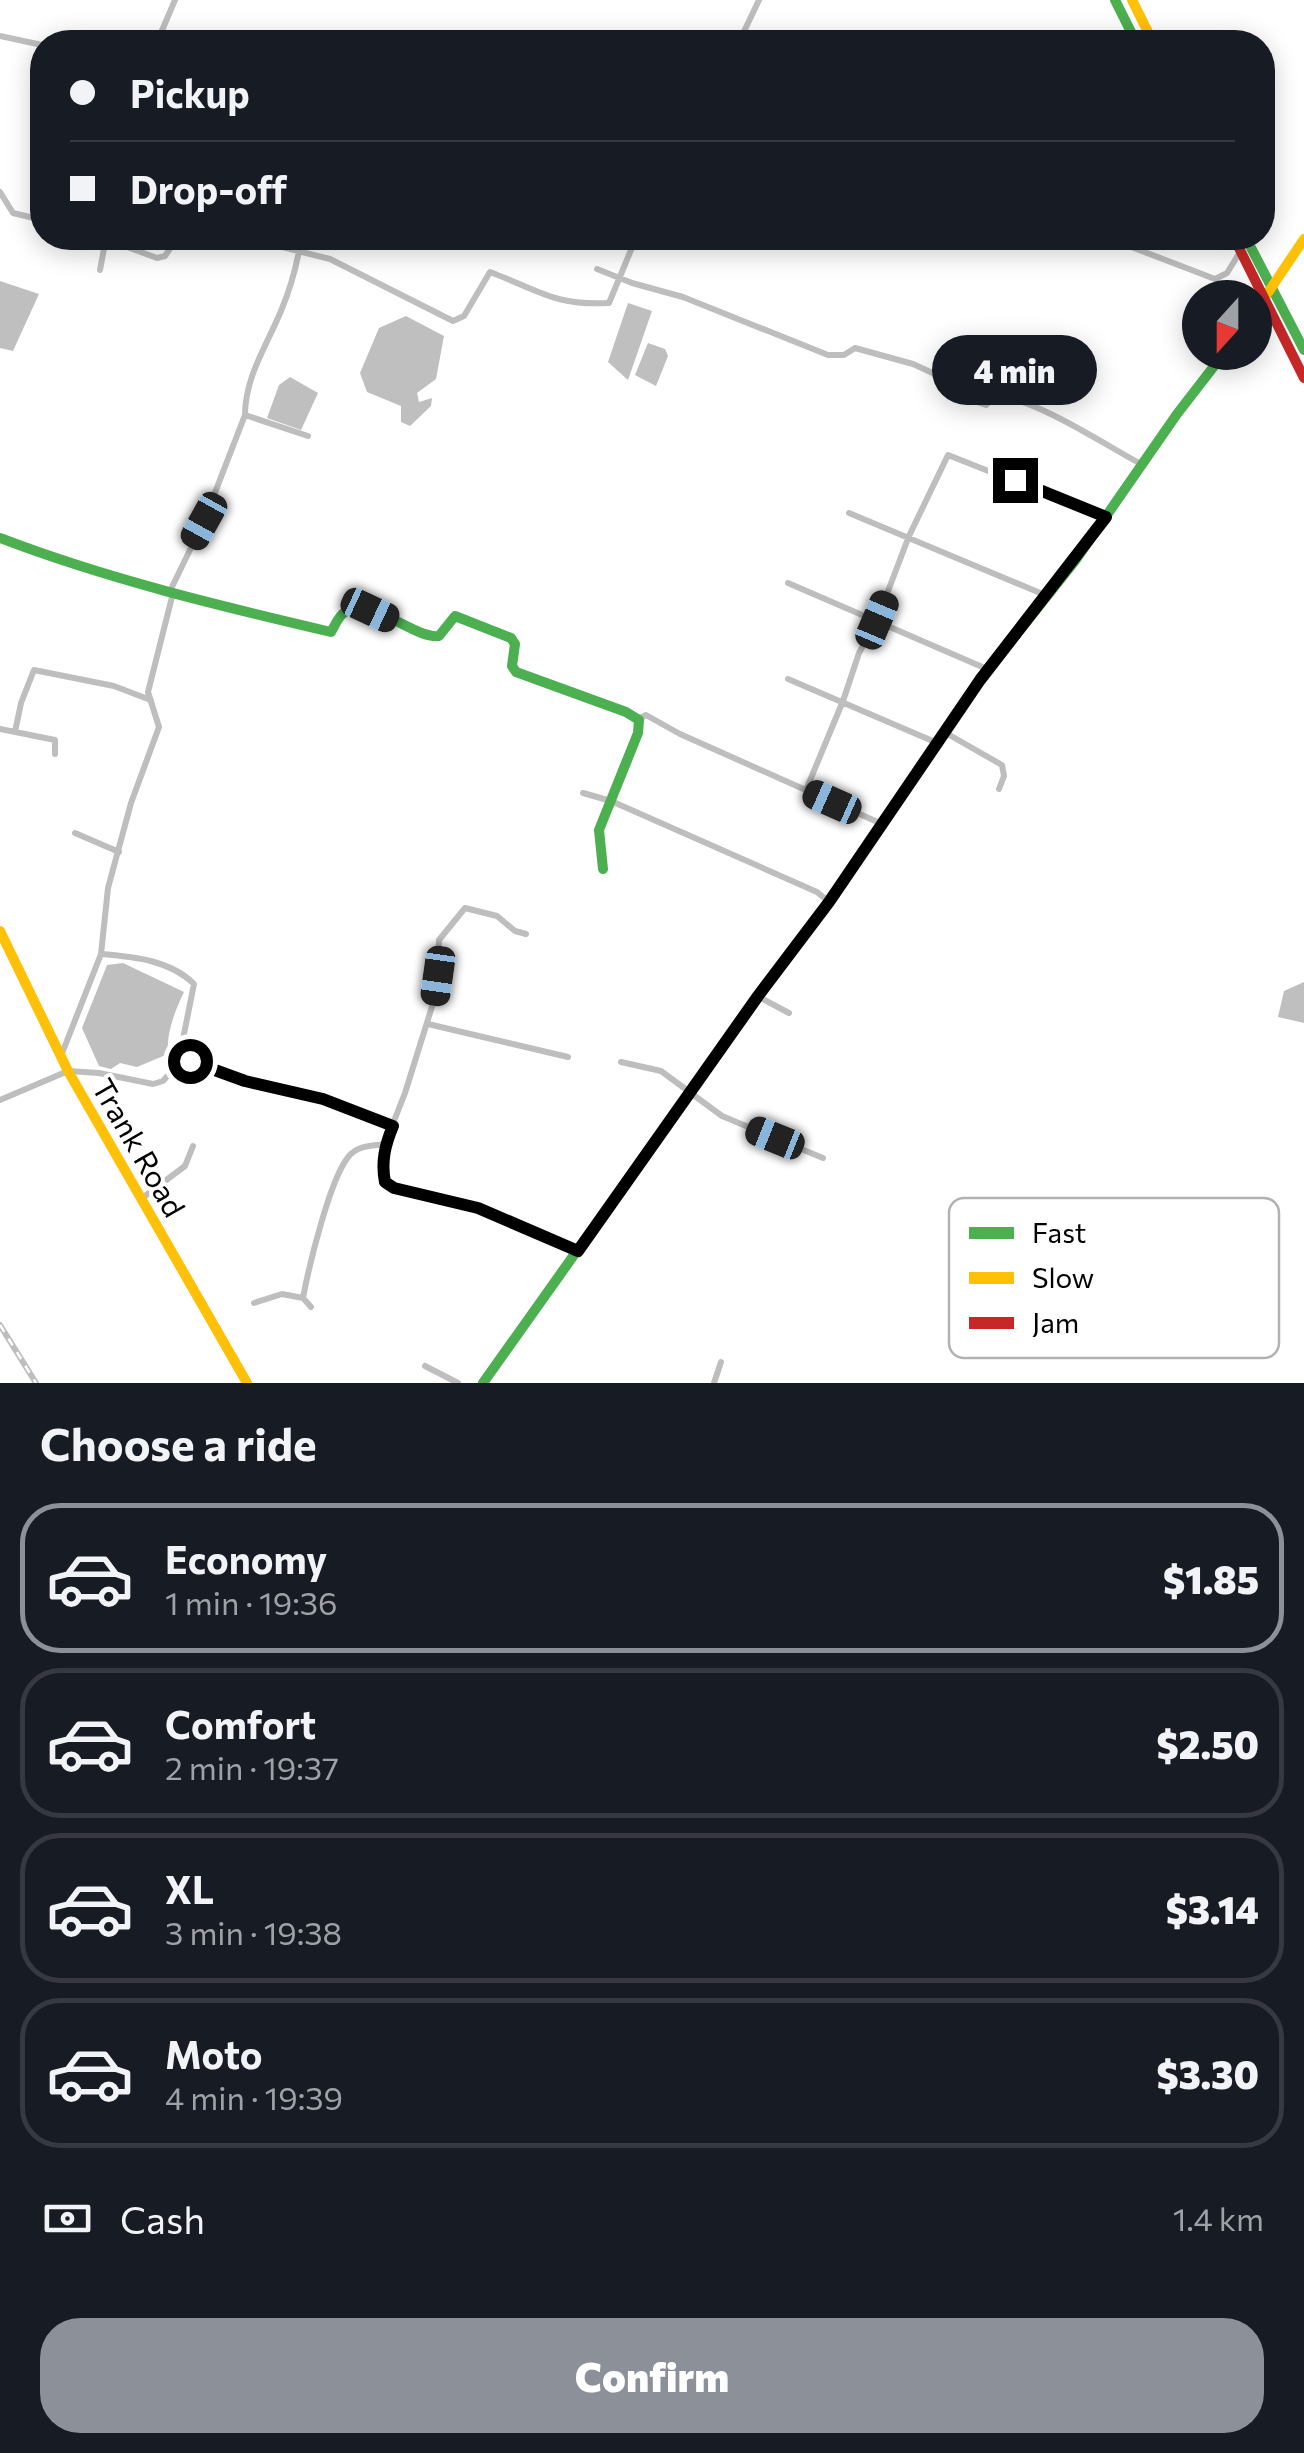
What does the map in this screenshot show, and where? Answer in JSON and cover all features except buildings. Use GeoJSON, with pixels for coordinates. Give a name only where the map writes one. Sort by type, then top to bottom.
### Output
{"type":"FeatureCollection","features":[{"type":"Feature","properties":{"kind":"main road"},"geometry":{"type":"LineString","coordinates":[[1115,0],[1130,30]]}},
{"type":"Feature","properties":{"kind":"main road"},"geometry":{"type":"LineString","coordinates":[[1132,0],[1146,30]]}},
{"type":"Feature","properties":{"kind":"main road"},"geometry":{"type":"LineString","coordinates":[[1272,288],[1304,239]]}},
{"type":"Feature","properties":{"kind":"main road"},"geometry":{"type":"LineString","coordinates":[[1240,250],[1259,280]]}},
{"type":"Feature","properties":{"kind":"main road"},"geometry":{"type":"LineString","coordinates":[[1251,250],[1262,280]]}},
{"type":"Feature","properties":{"kind":"main road"},"geometry":{"type":"LineString","coordinates":[[1272,300],[1304,350]]}},
{"type":"Feature","properties":{"kind":"main road"},"geometry":{"type":"LineString","coordinates":[[1272,303],[1304,378]]}},
{"type":"Feature","properties":{"kind":"main road"},"geometry":{"type":"LineString","coordinates":[[483,1383],[829,902],[988,669],[1106,517],[1212,370]]}},
{"type":"Feature","properties":{"kind":"main road"},"geometry":{"type":"LineString","coordinates":[[0,538],[44,556],[170,588],[236,610],[331,632],[347,610],[360,607],[435,638],[451,618],[462,617],[514,640],[512,666],[516,672],[638,719],[638,733],[600,830],[603,870]]}},
{"type":"Feature","properties":{"kind":"main road","name":"Trank Road"},"geometry":{"type":"LineString","coordinates":[[0,931],[68,1070],[247,1383]]}},
{"type":"Feature","properties":{"kind":"street"},"geometry":{"type":"LineString","coordinates":[[162,30],[175,0]]}},
{"type":"Feature","properties":{"kind":"street"},"geometry":{"type":"LineString","coordinates":[[745,30],[759,0]]}},
{"type":"Feature","properties":{"kind":"street"},"geometry":{"type":"LineString","coordinates":[[0,36],[30,42]]}},
{"type":"Feature","properties":{"kind":"street"},"geometry":{"type":"LineString","coordinates":[[0,192],[13,213],[30,217]]}},
{"type":"Feature","properties":{"kind":"street"},"geometry":{"type":"LineString","coordinates":[[100,270],[102,250]]}},
{"type":"Feature","properties":{"kind":"street"},"geometry":{"type":"LineString","coordinates":[[136,250],[157,258],[169,250]]}},
{"type":"Feature","properties":{"kind":"street"},"geometry":{"type":"LineString","coordinates":[[295,250],[330,259],[453,321],[464,316],[490,272],[568,303],[609,303],[631,250]]}},
{"type":"Feature","properties":{"kind":"street"},"geometry":{"type":"LineString","coordinates":[[1139,250],[1215,280],[1227,273],[1240,250]]}},
{"type":"Feature","properties":{"kind":"street"},"geometry":{"type":"LineString","coordinates":[[61,1056],[101,954],[103,916],[131,803],[159,727],[148,699],[172,597],[170,588],[204,521],[245,415],[252,375],[282,309],[299,251]]}},
{"type":"Feature","properties":{"kind":"street"},"geometry":{"type":"LineString","coordinates":[[597,269],[828,355],[844,355],[855,348],[912,364],[939,376],[950,393],[964,400],[986,405],[996,396],[1007,397],[1046,413],[1142,465]]}},
{"type":"Feature","properties":{"kind":"street"},"geometry":{"type":"LineString","coordinates":[[245,415],[308,436]]}},
{"type":"Feature","properties":{"kind":"street"},"geometry":{"type":"LineString","coordinates":[[806,790],[843,701],[858,653],[877,620],[909,536],[948,455],[1106,517]]}},
{"type":"Feature","properties":{"kind":"street"},"geometry":{"type":"LineString","coordinates":[[850,513],[1046,596]]}},
{"type":"Feature","properties":{"kind":"street"},"geometry":{"type":"LineString","coordinates":[[788,583],[988,669]]}},
{"type":"Feature","properties":{"kind":"street"},"geometry":{"type":"LineString","coordinates":[[15,732],[34,670],[114,686],[148,699]]}},
{"type":"Feature","properties":{"kind":"street"},"geometry":{"type":"LineString","coordinates":[[788,679],[936,743]]}},
{"type":"Feature","properties":{"kind":"street"},"geometry":{"type":"LineString","coordinates":[[638,719],[646,715],[656,718],[680,734],[884,824]]}},
{"type":"Feature","properties":{"kind":"street"},"geometry":{"type":"LineString","coordinates":[[0,729],[56,740],[55,754]]}},
{"type":"Feature","properties":{"kind":"street"},"geometry":{"type":"LineString","coordinates":[[944,732],[1002,765],[1004,776],[999,789]]}},
{"type":"Feature","properties":{"kind":"street"},"geometry":{"type":"LineString","coordinates":[[583,793],[611,801],[817,892],[829,902]]}},
{"type":"Feature","properties":{"kind":"street"},"geometry":{"type":"LineString","coordinates":[[76,833],[119,852]]}},
{"type":"Feature","properties":{"kind":"street"},"geometry":{"type":"LineString","coordinates":[[526,934],[497,916],[466,908],[438,940],[436,987],[428,1024],[385,1144],[385,1182],[394,1188],[478,1208],[578,1251]]}},
{"type":"Feature","properties":{"kind":"street"},"geometry":{"type":"LineString","coordinates":[[0,1100],[68,1070],[154,1084],[163,1081],[178,1064],[194,984],[182,972],[141,958],[101,954]]}},
{"type":"Feature","properties":{"kind":"street"},"geometry":{"type":"LineString","coordinates":[[758,996],[789,1012]]}},
{"type":"Feature","properties":{"kind":"street"},"geometry":{"type":"LineString","coordinates":[[428,1024],[568,1056]]}},
{"type":"Feature","properties":{"kind":"street"},"geometry":{"type":"LineString","coordinates":[[178,1064],[190,1061],[245,1081],[323,1099],[393,1126]]}},
{"type":"Feature","properties":{"kind":"street"},"geometry":{"type":"LineString","coordinates":[[621,1062],[661,1072],[722,1116],[822,1158]]}},
{"type":"Feature","properties":{"kind":"street"},"geometry":{"type":"LineString","coordinates":[[302,1298],[340,1171],[350,1154],[362,1147],[385,1144]]}},
{"type":"Feature","properties":{"kind":"street"},"geometry":{"type":"LineString","coordinates":[[141,1199],[185,1166],[193,1146]]}},
{"type":"Feature","properties":{"kind":"street"},"geometry":{"type":"LineString","coordinates":[[254,1303],[282,1294],[302,1298],[311,1307]]}},
{"type":"Feature","properties":{"kind":"street"},"geometry":{"type":"LineString","coordinates":[[714,1383],[721,1362]]}},
{"type":"Feature","properties":{"kind":"street"},"geometry":{"type":"LineString","coordinates":[[425,1366],[458,1383]]}},
{"type":"Feature","properties":{"kind":"shaded area"},"geometry":{"type":"Polygon","coordinates":[[[0,281],[39,294],[13,351],[0,348],[0,281]]]}},
{"type":"Feature","properties":{"kind":"shaded area"},"geometry":{"type":"Polygon","coordinates":[[[628,303],[652,311],[628,380],[608,362],[628,303]]]}},
{"type":"Feature","properties":{"kind":"shaded area"},"geometry":{"type":"Polygon","coordinates":[[[406,316],[444,336],[436,379],[417,393],[419,402],[432,398],[431,406],[410,426],[401,422],[401,406],[367,392],[360,373],[379,328],[406,316]]]}},
{"type":"Feature","properties":{"kind":"shaded area"},"geometry":{"type":"Polygon","coordinates":[[[648,343],[665,349],[668,356],[656,386],[635,375],[648,343]]]}},
{"type":"Feature","properties":{"kind":"shaded area"},"geometry":{"type":"Polygon","coordinates":[[[290,377],[318,393],[301,430],[267,418],[279,385],[290,377]]]}},
{"type":"Feature","properties":{"kind":"shaded area"},"geometry":{"type":"Polygon","coordinates":[[[123,963],[184,992],[174,1014],[168,1054],[137,1067],[120,1063],[111,1069],[99,1066],[82,1028],[107,965],[123,963]]]}},
{"type":"Feature","properties":{"kind":"shaded area"},"geometry":{"type":"Polygon","coordinates":[[[1304,982],[1304,1023],[1278,1017],[1284,991],[1304,982]]]}},
{"type":"Feature","properties":{"kind":"railway"},"geometry":{"type":"LineString","coordinates":[[0,1325],[36,1383]]}},
{"type":"Feature","properties":{"kind":"traffic: fast"},"geometry":{"type":"LineString","coordinates":[[1115,0],[1130,30]]}},
{"type":"Feature","properties":{"kind":"traffic: fast"},"geometry":{"type":"LineString","coordinates":[[1252,250],[1304,350]]}},
{"type":"Feature","properties":{"kind":"traffic: fast"},"geometry":{"type":"LineString","coordinates":[[483,1383],[829,902],[980,680],[1075,561],[1211,370]]}},
{"type":"Feature","properties":{"kind":"traffic: fast"},"geometry":{"type":"LineString","coordinates":[[0,538],[122,579],[331,632],[345,612],[368,609],[429,635],[439,636],[455,616],[511,638],[515,644],[512,666],[516,672],[639,720],[638,733],[599,830],[603,869]]}},
{"type":"Feature","properties":{"kind":"traffic: slow"},"geometry":{"type":"LineString","coordinates":[[1132,0],[1147,30]]}},
{"type":"Feature","properties":{"kind":"traffic: slow"},"geometry":{"type":"LineString","coordinates":[[1272,287],[1304,239]]}},
{"type":"Feature","properties":{"kind":"traffic: slow"},"geometry":{"type":"LineString","coordinates":[[0,931],[68,1071],[247,1383]]}},
{"type":"Feature","properties":{"kind":"traffic: jam"},"geometry":{"type":"LineString","coordinates":[[1240,250],[1304,378]]}},
{"type":"Feature","properties":{"kind":"route"},"geometry":{"type":"LineString","coordinates":[[190,1061],[245,1081],[323,1099],[393,1126],[385,1144],[385,1182],[394,1188],[478,1208],[578,1251],[884,824],[980,680],[1106,517],[1015,480]]}}]}
